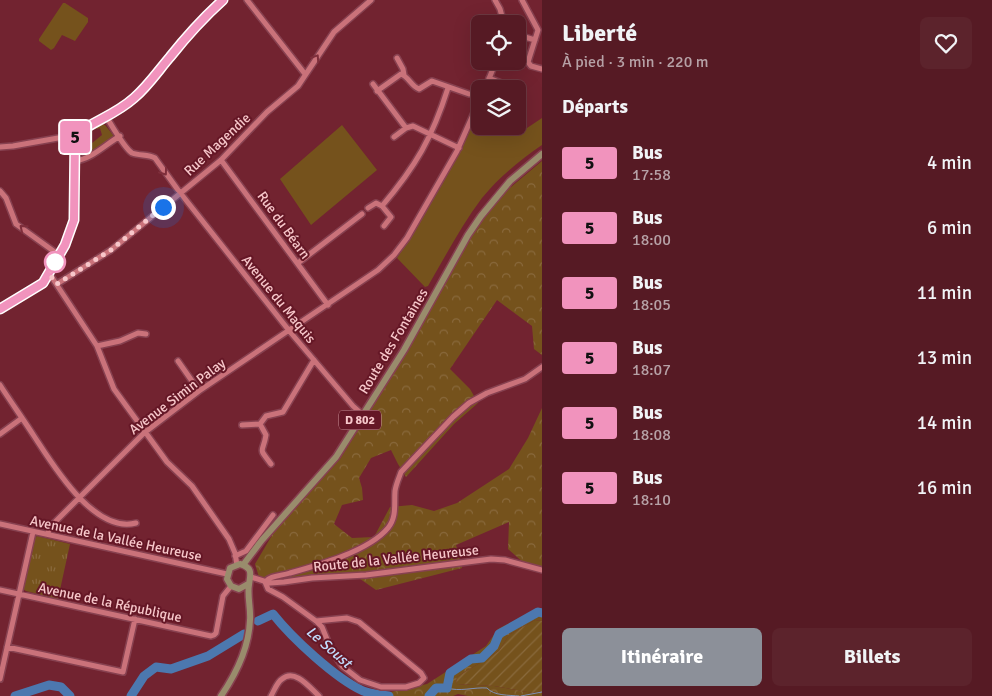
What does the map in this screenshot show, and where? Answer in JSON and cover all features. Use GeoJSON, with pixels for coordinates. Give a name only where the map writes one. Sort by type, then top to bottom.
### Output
{"type":"FeatureCollection","features":[{"type":"Feature","properties":{"kind":"main road","name":"Route des Fontaines"},"geometry":{"type":"LineString","coordinates":[[243,566],[262,540],[336,457],[404,350],[477,222],[510,181],[542,154]]}},
{"type":"Feature","properties":{"kind":"main road"},"geometry":{"type":"LineString","coordinates":[[221,696],[243,654],[249,631],[250,610],[250,581],[243,566],[230,568],[227,579],[231,586],[239,589],[244,595],[250,610]]}},
{"type":"Feature","properties":{"kind":"main road"},"geometry":{"type":"LineString","coordinates":[[239,589],[250,581]]}},
{"type":"Feature","properties":{"kind":"street"},"geometry":{"type":"LineString","coordinates":[[0,147],[75,135],[85,127],[107,118],[126,105],[148,84],[182,43],[223,0]]}},
{"type":"Feature","properties":{"kind":"street"},"geometry":{"type":"LineString","coordinates":[[247,0],[305,74]]}},
{"type":"Feature","properties":{"kind":"street","name":"Rue Magendie"},"geometry":{"type":"LineString","coordinates":[[57,284],[111,250],[220,160],[267,112],[298,86],[334,32],[371,0]]}},
{"type":"Feature","properties":{"kind":"street"},"geometry":{"type":"LineString","coordinates":[[494,0],[501,15]]}},
{"type":"Feature","properties":{"kind":"street"},"geometry":{"type":"LineString","coordinates":[[522,0],[538,30],[528,62],[531,66],[542,69]]}},
{"type":"Feature","properties":{"kind":"street"},"geometry":{"type":"LineString","coordinates":[[526,37],[535,40]]}},
{"type":"Feature","properties":{"kind":"street"},"geometry":{"type":"LineString","coordinates":[[396,58],[403,69],[404,75],[418,89],[432,81],[469,94]]}},
{"type":"Feature","properties":{"kind":"street"},"geometry":{"type":"LineString","coordinates":[[492,70],[489,78],[494,80]]}},
{"type":"Feature","properties":{"kind":"street"},"geometry":{"type":"LineString","coordinates":[[378,91],[401,74],[404,75]]}},
{"type":"Feature","properties":{"kind":"street"},"geometry":{"type":"LineString","coordinates":[[373,84],[406,128]]}},
{"type":"Feature","properties":{"kind":"street"},"geometry":{"type":"LineString","coordinates":[[382,206],[416,161],[431,136],[448,88]]}},
{"type":"Feature","properties":{"kind":"street","name":"Avenue du Maquis"},"geometry":{"type":"LineString","coordinates":[[107,118],[129,151],[155,158],[180,193],[289,331],[353,406],[364,415]]}},
{"type":"Feature","properties":{"kind":"street","name":"Avenue Simin Palay"},"geometry":{"type":"LineString","coordinates":[[47,534],[53,524],[144,433],[199,391],[378,270],[394,255],[407,238],[459,148],[471,120]]}},
{"type":"Feature","properties":{"kind":"street"},"geometry":{"type":"LineString","coordinates":[[394,137],[412,126],[459,148]]}},
{"type":"Feature","properties":{"kind":"street"},"geometry":{"type":"LineString","coordinates":[[0,309],[38,287],[46,280],[65,245],[74,220],[75,135]]}},
{"type":"Feature","properties":{"kind":"street"},"geometry":{"type":"LineString","coordinates":[[75,161],[90,156],[120,136]]}},
{"type":"Feature","properties":{"kind":"street","name":"Rue du Béarn"},"geometry":{"type":"LineString","coordinates":[[220,160],[328,304]]}},
{"type":"Feature","properties":{"kind":"street"},"geometry":{"type":"LineString","coordinates":[[0,191],[6,198],[16,224],[59,255]]}},
{"type":"Feature","properties":{"kind":"street"},"geometry":{"type":"LineString","coordinates":[[368,208],[376,203],[382,206],[390,217],[384,226]]}},
{"type":"Feature","properties":{"kind":"street"},"geometry":{"type":"LineString","coordinates":[[298,263],[362,214]]}},
{"type":"Feature","properties":{"kind":"street"},"geometry":{"type":"LineString","coordinates":[[49,274],[97,346],[114,389],[144,433],[167,462],[192,486],[229,539],[235,556],[243,566]]}},
{"type":"Feature","properties":{"kind":"street"},"geometry":{"type":"LineString","coordinates":[[46,280],[57,284]]}},
{"type":"Feature","properties":{"kind":"street"},"geometry":{"type":"LineString","coordinates":[[97,346],[120,341],[138,333],[146,334]]}},
{"type":"Feature","properties":{"kind":"street"},"geometry":{"type":"LineString","coordinates":[[242,425],[260,424],[266,416],[283,412],[314,360]]}},
{"type":"Feature","properties":{"kind":"street"},"geometry":{"type":"LineString","coordinates":[[178,361],[199,391]]}},
{"type":"Feature","properties":{"kind":"street"},"geometry":{"type":"LineString","coordinates":[[316,621],[347,618],[359,622],[421,673],[424,678],[419,683],[406,687],[381,687],[360,680],[342,666],[331,649],[322,628],[316,621],[283,597],[268,589],[265,582],[270,577],[301,570],[354,551],[378,537],[393,519],[395,492],[401,472],[452,417],[469,403],[487,393],[525,380],[542,367]]}},
{"type":"Feature","properties":{"kind":"street"},"geometry":{"type":"LineString","coordinates":[[0,385],[61,478],[79,498],[110,520],[129,524],[136,523]]}},
{"type":"Feature","properties":{"kind":"street"},"geometry":{"type":"LineString","coordinates":[[0,434],[22,418]]}},
{"type":"Feature","properties":{"kind":"street"},"geometry":{"type":"LineString","coordinates":[[260,424],[266,435],[261,452],[271,464]]}},
{"type":"Feature","properties":{"kind":"street"},"geometry":{"type":"LineString","coordinates":[[235,556],[246,551],[274,515]]}},
{"type":"Feature","properties":{"kind":"street","name":"Avenue de la Vallée Heureuse"},"geometry":{"type":"LineString","coordinates":[[0,524],[227,574]]}},
{"type":"Feature","properties":{"kind":"street"},"geometry":{"type":"LineString","coordinates":[[0,679],[33,532]]}},
{"type":"Feature","properties":{"kind":"street","name":"Route de la Vallée Heureuse"},"geometry":{"type":"LineString","coordinates":[[250,581],[284,582],[312,578],[352,576],[491,559],[505,560],[542,570]]}},
{"type":"Feature","properties":{"kind":"street","name":"Avenue de la République"},"geometry":{"type":"LineString","coordinates":[[0,590],[214,635],[223,596],[231,586]]}},
{"type":"Feature","properties":{"kind":"street"},"geometry":{"type":"LineString","coordinates":[[7,647],[123,672],[135,619]]}},
{"type":"Feature","properties":{"kind":"street"},"geometry":{"type":"LineString","coordinates":[[271,696],[281,679],[289,675],[298,677],[319,696]]}},
{"type":"Feature","properties":{"kind":"green space"},"geometry":{"type":"Polygon","coordinates":[[[63,3],[88,18],[88,22],[75,41],[62,35],[51,50],[39,39],[63,3]]]}},
{"type":"Feature","properties":{"kind":"green space"},"geometry":{"type":"Polygon","coordinates":[[[542,118],[542,145],[495,183],[482,198],[428,286],[425,287],[397,258],[452,167],[471,129],[471,135],[526,135],[526,129],[542,118]]]}},
{"type":"Feature","properties":{"kind":"green space"},"geometry":{"type":"Polygon","coordinates":[[[100,124],[105,125],[113,135],[113,139],[88,155],[89,152],[86,148],[102,135],[100,128],[97,129],[96,127],[100,124]]]}},
{"type":"Feature","properties":{"kind":"green space"},"geometry":{"type":"Polygon","coordinates":[[[342,125],[377,170],[311,225],[280,179],[342,125]]]}},
{"type":"Feature","properties":{"kind":"green space"},"geometry":{"type":"Polygon","coordinates":[[[542,161],[542,355],[534,349],[532,326],[497,300],[450,369],[470,389],[478,403],[454,424],[406,477],[391,450],[371,458],[359,478],[363,500],[342,505],[334,524],[352,538],[374,537],[390,507],[412,505],[434,511],[457,503],[509,469],[528,438],[542,408],[542,568],[525,564],[508,549],[509,522],[456,545],[462,568],[376,590],[353,574],[270,579],[259,577],[255,564],[274,532],[340,459],[404,357],[471,235],[505,192],[542,161]]]}},
{"type":"Feature","properties":{"kind":"green space"},"geometry":{"type":"Polygon","coordinates":[[[37,536],[70,544],[58,599],[23,589],[37,536]]]}},
{"type":"Feature","properties":{"kind":"green space"},"geometry":{"type":"Polygon","coordinates":[[[535,610],[542,610],[542,621],[535,620],[509,635],[499,651],[457,677],[456,684],[494,686],[533,693],[542,691],[542,696],[468,696],[458,694],[453,696],[377,696],[427,684],[486,646],[498,629],[535,610]]]}},
{"type":"Feature","properties":{"kind":"green space"},"geometry":{"type":"Polygon","coordinates":[[[535,620],[542,621],[542,691],[533,693],[494,686],[456,684],[457,677],[499,651],[509,635],[535,620]]]}},
{"type":"Feature","properties":{"kind":"waterway","name":"Le Soust"},"geometry":{"type":"LineString","coordinates":[[429,696],[436,688],[447,688],[450,673],[471,659],[482,658],[494,646],[499,634],[538,612],[542,613]]}},
{"type":"Feature","properties":{"kind":"waterway","name":"Le Soust"},"geometry":{"type":"LineString","coordinates":[[258,621],[273,614],[302,645],[340,677],[363,691],[389,696]]}},
{"type":"Feature","properties":{"kind":"waterway","name":"Le Soust"},"geometry":{"type":"LineString","coordinates":[[131,696],[144,676],[156,667],[171,669],[208,656],[244,634]]}},
{"type":"Feature","properties":{"kind":"waterway","name":"Le Soust"},"geometry":{"type":"LineString","coordinates":[[15,696],[49,685],[61,687],[70,696]]}},
{"type":"Feature","properties":{"kind":"waterway"},"geometry":{"type":"LineString","coordinates":[[447,688],[457,690],[487,688],[498,694],[519,696]]}},
{"type":"Feature","properties":{"kind":"waterway"},"geometry":{"type":"LineString","coordinates":[[521,696],[542,692]]}},
{"type":"Feature","properties":{"kind":"bus line","name":"5"},"geometry":{"type":"LineString","coordinates":[[0,309],[43,283],[65,245],[74,220],[75,135],[85,127],[107,118],[135,97],[223,0]]}},
{"type":"Feature","properties":{"kind":"route"},"geometry":{"type":"LineString","coordinates":[[55,262],[49,274],[57,284],[111,250],[163,207]]}}]}
